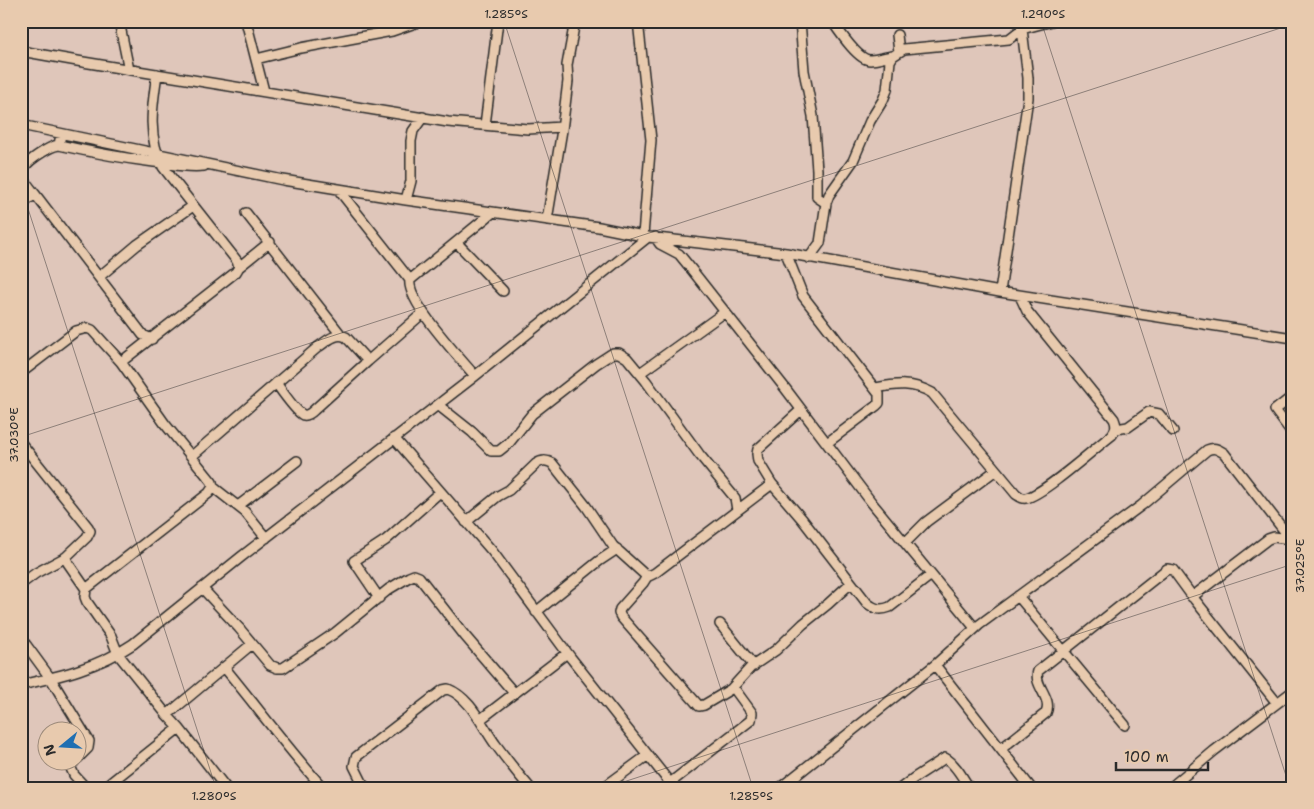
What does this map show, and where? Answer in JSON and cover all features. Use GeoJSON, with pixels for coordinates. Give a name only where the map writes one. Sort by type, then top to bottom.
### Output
{"type":"FeatureCollection","features":[{"type":"Feature","properties":{"kind":"street"},"geometry":{"type":"LineString","coordinates":[[119,21],[129,70]]}},
{"type":"Feature","properties":{"kind":"street"},"geometry":{"type":"LineString","coordinates":[[246,21],[264,91]]}},
{"type":"Feature","properties":{"kind":"street"},"geometry":{"type":"LineString","coordinates":[[256,59],[309,46],[392,30],[421,21]]}},
{"type":"Feature","properties":{"kind":"street"},"geometry":{"type":"LineString","coordinates":[[485,125],[498,21]]}},
{"type":"Feature","properties":{"kind":"street"},"geometry":{"type":"LineString","coordinates":[[547,220],[568,81],[566,65],[575,21]]}},
{"type":"Feature","properties":{"kind":"street"},"geometry":{"type":"LineString","coordinates":[[21,685],[51,679],[84,669],[118,654],[475,376],[649,236],[651,140],[638,21]]}},
{"type":"Feature","properties":{"kind":"street"},"geometry":{"type":"LineString","coordinates":[[800,21],[804,71],[813,116],[817,197],[826,203]]}},
{"type":"Feature","properties":{"kind":"street"},"geometry":{"type":"LineString","coordinates":[[832,21],[861,58],[868,60],[896,54]]}},
{"type":"Feature","properties":{"kind":"street"},"geometry":{"type":"LineString","coordinates":[[809,258],[819,247],[826,203],[835,186],[853,161],[870,121],[883,100],[887,90],[890,61],[896,54],[904,49],[1009,39],[1022,25],[1052,21]]}},
{"type":"Feature","properties":{"kind":"street"},"geometry":{"type":"LineString","coordinates":[[1000,292],[1028,98],[1028,78],[1022,25]]}},
{"type":"Feature","properties":{"kind":"street"},"geometry":{"type":"LineString","coordinates":[[896,54],[897,36]]}},
{"type":"Feature","properties":{"kind":"street"},"geometry":{"type":"LineString","coordinates":[[21,51],[448,122],[528,129],[562,127]]}},
{"type":"Feature","properties":{"kind":"street"},"geometry":{"type":"LineString","coordinates":[[157,74],[152,106],[152,126],[156,153],[192,206],[237,261],[239,267]]}},
{"type":"Feature","properties":{"kind":"street"},"geometry":{"type":"LineString","coordinates":[[406,200],[411,181],[411,141],[413,131],[423,118]]}},
{"type":"Feature","properties":{"kind":"street"},"geometry":{"type":"LineString","coordinates":[[21,125],[283,180],[649,236],[786,253],[1020,296],[1293,338]]}},
{"type":"Feature","properties":{"kind":"street"},"geometry":{"type":"LineString","coordinates":[[59,145],[61,134]]}},
{"type":"Feature","properties":{"kind":"street"},"geometry":{"type":"LineString","coordinates":[[148,337],[34,194],[23,176],[23,170],[31,161],[49,148],[59,145],[107,156],[190,168],[212,165]]}},
{"type":"Feature","properties":{"kind":"street"},"geometry":{"type":"LineString","coordinates":[[338,189],[410,280],[410,290],[423,313],[475,376]]}},
{"type":"Feature","properties":{"kind":"street"},"geometry":{"type":"LineString","coordinates":[[21,205],[34,194]]}},
{"type":"Feature","properties":{"kind":"street"},"geometry":{"type":"LineString","coordinates":[[99,277],[138,245],[192,206]]}},
{"type":"Feature","properties":{"kind":"street"},"geometry":{"type":"LineString","coordinates":[[410,280],[457,243],[492,212]]}},
{"type":"Feature","properties":{"kind":"street"},"geometry":{"type":"LineString","coordinates":[[246,213],[341,335],[346,337],[368,361]]}},
{"type":"Feature","properties":{"kind":"street"},"geometry":{"type":"LineString","coordinates":[[649,236],[679,254],[905,543],[975,628]]}},
{"type":"Feature","properties":{"kind":"street"},"geometry":{"type":"LineString","coordinates":[[121,362],[143,346],[148,337],[236,272],[239,267],[270,242]]}},
{"type":"Feature","properties":{"kind":"street"},"geometry":{"type":"LineString","coordinates":[[457,243],[502,291]]}},
{"type":"Feature","properties":{"kind":"street"},"geometry":{"type":"LineString","coordinates":[[786,253],[803,296],[876,388],[880,399],[876,406],[827,443]]}},
{"type":"Feature","properties":{"kind":"street"},"geometry":{"type":"LineString","coordinates":[[876,388],[907,385],[921,387],[932,393],[1016,494],[1026,498],[1043,489],[1112,435],[1116,428],[1114,419],[1027,311],[1020,296]]}},
{"type":"Feature","properties":{"kind":"street"},"geometry":{"type":"LineString","coordinates":[[640,373],[725,312]]}},
{"type":"Feature","properties":{"kind":"street"},"geometry":{"type":"LineString","coordinates":[[276,383],[299,411],[306,415],[423,313]]}},
{"type":"Feature","properties":{"kind":"street"},"geometry":{"type":"LineString","coordinates":[[21,373],[76,331],[82,329],[92,330],[121,362],[165,424],[208,476],[213,487],[245,512],[266,538]]}},
{"type":"Feature","properties":{"kind":"street"},"geometry":{"type":"LineString","coordinates":[[192,456],[318,346],[335,336],[341,335]]}},
{"type":"Feature","properties":{"kind":"street"},"geometry":{"type":"LineString","coordinates":[[438,405],[472,432],[491,451],[499,451],[516,436],[532,414],[596,364],[613,353],[619,353],[627,358],[640,373],[699,454],[735,498],[737,510]]}},
{"type":"Feature","properties":{"kind":"street"},"geometry":{"type":"LineString","coordinates":[[1293,396],[1275,410],[1293,434]]}},
{"type":"Feature","properties":{"kind":"street"},"geometry":{"type":"LineString","coordinates":[[801,410],[758,449],[756,454],[772,484],[802,519],[867,603],[875,609],[883,610],[890,608],[931,575]]}},
{"type":"Feature","properties":{"kind":"street"},"geometry":{"type":"LineString","coordinates":[[1116,428],[1128,427],[1149,412],[1158,414],[1174,431]]}},
{"type":"Feature","properties":{"kind":"street"},"geometry":{"type":"LineString","coordinates":[[394,438],[501,564],[567,653],[672,786],[751,720],[752,713],[733,687]]}},
{"type":"Feature","properties":{"kind":"street"},"geometry":{"type":"LineString","coordinates":[[21,443],[90,531],[87,538],[66,557],[36,573],[21,584]]}},
{"type":"Feature","properties":{"kind":"street"},"geometry":{"type":"LineString","coordinates":[[780,788],[935,665],[975,628],[1142,505],[1213,447],[1224,454],[1291,540]]}},
{"type":"Feature","properties":{"kind":"street"},"geometry":{"type":"LineString","coordinates":[[238,506],[297,461]]}},
{"type":"Feature","properties":{"kind":"street"},"geometry":{"type":"LineString","coordinates":[[466,522],[508,490],[536,464],[547,461],[552,464],[586,506],[613,546],[644,574],[648,575],[655,573],[772,484]]}},
{"type":"Feature","properties":{"kind":"street"},"geometry":{"type":"LineString","coordinates":[[905,543],[926,522],[996,470]]}},
{"type":"Feature","properties":{"kind":"street"},"geometry":{"type":"LineString","coordinates":[[86,589],[209,493],[213,487]]}},
{"type":"Feature","properties":{"kind":"street"},"geometry":{"type":"LineString","coordinates":[[379,598],[354,561],[386,540],[440,492]]}},
{"type":"Feature","properties":{"kind":"street"},"geometry":{"type":"LineString","coordinates":[[735,498],[752,498]]}},
{"type":"Feature","properties":{"kind":"street"},"geometry":{"type":"LineString","coordinates":[[1192,597],[1268,539],[1274,537],[1291,540]]}},
{"type":"Feature","properties":{"kind":"street"},"geometry":{"type":"LineString","coordinates":[[536,612],[617,549]]}},
{"type":"Feature","properties":{"kind":"street"},"geometry":{"type":"LineString","coordinates":[[66,557],[68,564],[86,589],[86,599],[111,636],[118,654],[226,788]]}},
{"type":"Feature","properties":{"kind":"street"},"geometry":{"type":"LineString","coordinates":[[1001,749],[1046,713],[1048,709],[1047,700],[1036,677],[1038,670],[1167,569],[1173,570],[1192,597],[1277,702]]}},
{"type":"Feature","properties":{"kind":"street"},"geometry":{"type":"LineString","coordinates":[[202,588],[270,665],[283,668],[334,633],[408,577],[414,575],[419,577],[465,636],[514,693]]}},
{"type":"Feature","properties":{"kind":"street"},"geometry":{"type":"LineString","coordinates":[[648,575],[620,609],[619,613],[699,706],[724,694],[733,687],[754,666],[776,650],[803,624],[852,583]]}},
{"type":"Feature","properties":{"kind":"street"},"geometry":{"type":"LineString","coordinates":[[1018,596],[1125,725]]}},
{"type":"Feature","properties":{"kind":"street"},"geometry":{"type":"LineString","coordinates":[[720,624],[754,666]]}},
{"type":"Feature","properties":{"kind":"street"},"geometry":{"type":"LineString","coordinates":[[21,638],[51,679],[77,722]]}},
{"type":"Feature","properties":{"kind":"street"},"geometry":{"type":"LineString","coordinates":[[167,715],[252,644]]}},
{"type":"Feature","properties":{"kind":"street"},"geometry":{"type":"LineString","coordinates":[[480,719],[567,653]]}},
{"type":"Feature","properties":{"kind":"street"},"geometry":{"type":"LineString","coordinates":[[935,665],[1032,788]]}},
{"type":"Feature","properties":{"kind":"street"},"geometry":{"type":"LineString","coordinates":[[224,667],[322,788]]}},
{"type":"Feature","properties":{"kind":"street"},"geometry":{"type":"LineString","coordinates":[[365,788],[354,766],[356,757],[443,690],[448,689],[463,699],[480,719],[494,742],[530,788]]}},
{"type":"Feature","properties":{"kind":"street"},"geometry":{"type":"LineString","coordinates":[[1170,788],[1214,751],[1293,691]]}},
{"type":"Feature","properties":{"kind":"street"},"geometry":{"type":"LineString","coordinates":[[104,788],[179,728]]}},
{"type":"Feature","properties":{"kind":"street"},"geometry":{"type":"LineString","coordinates":[[603,788],[648,755]]}},
{"type":"Feature","properties":{"kind":"street"},"geometry":{"type":"LineString","coordinates":[[901,788],[944,758],[947,758],[954,766],[969,788]]}},
{"type":"Feature","properties":{"kind":"street"},"geometry":{"type":"LineString","coordinates":[[73,772],[86,788]]}}]}
